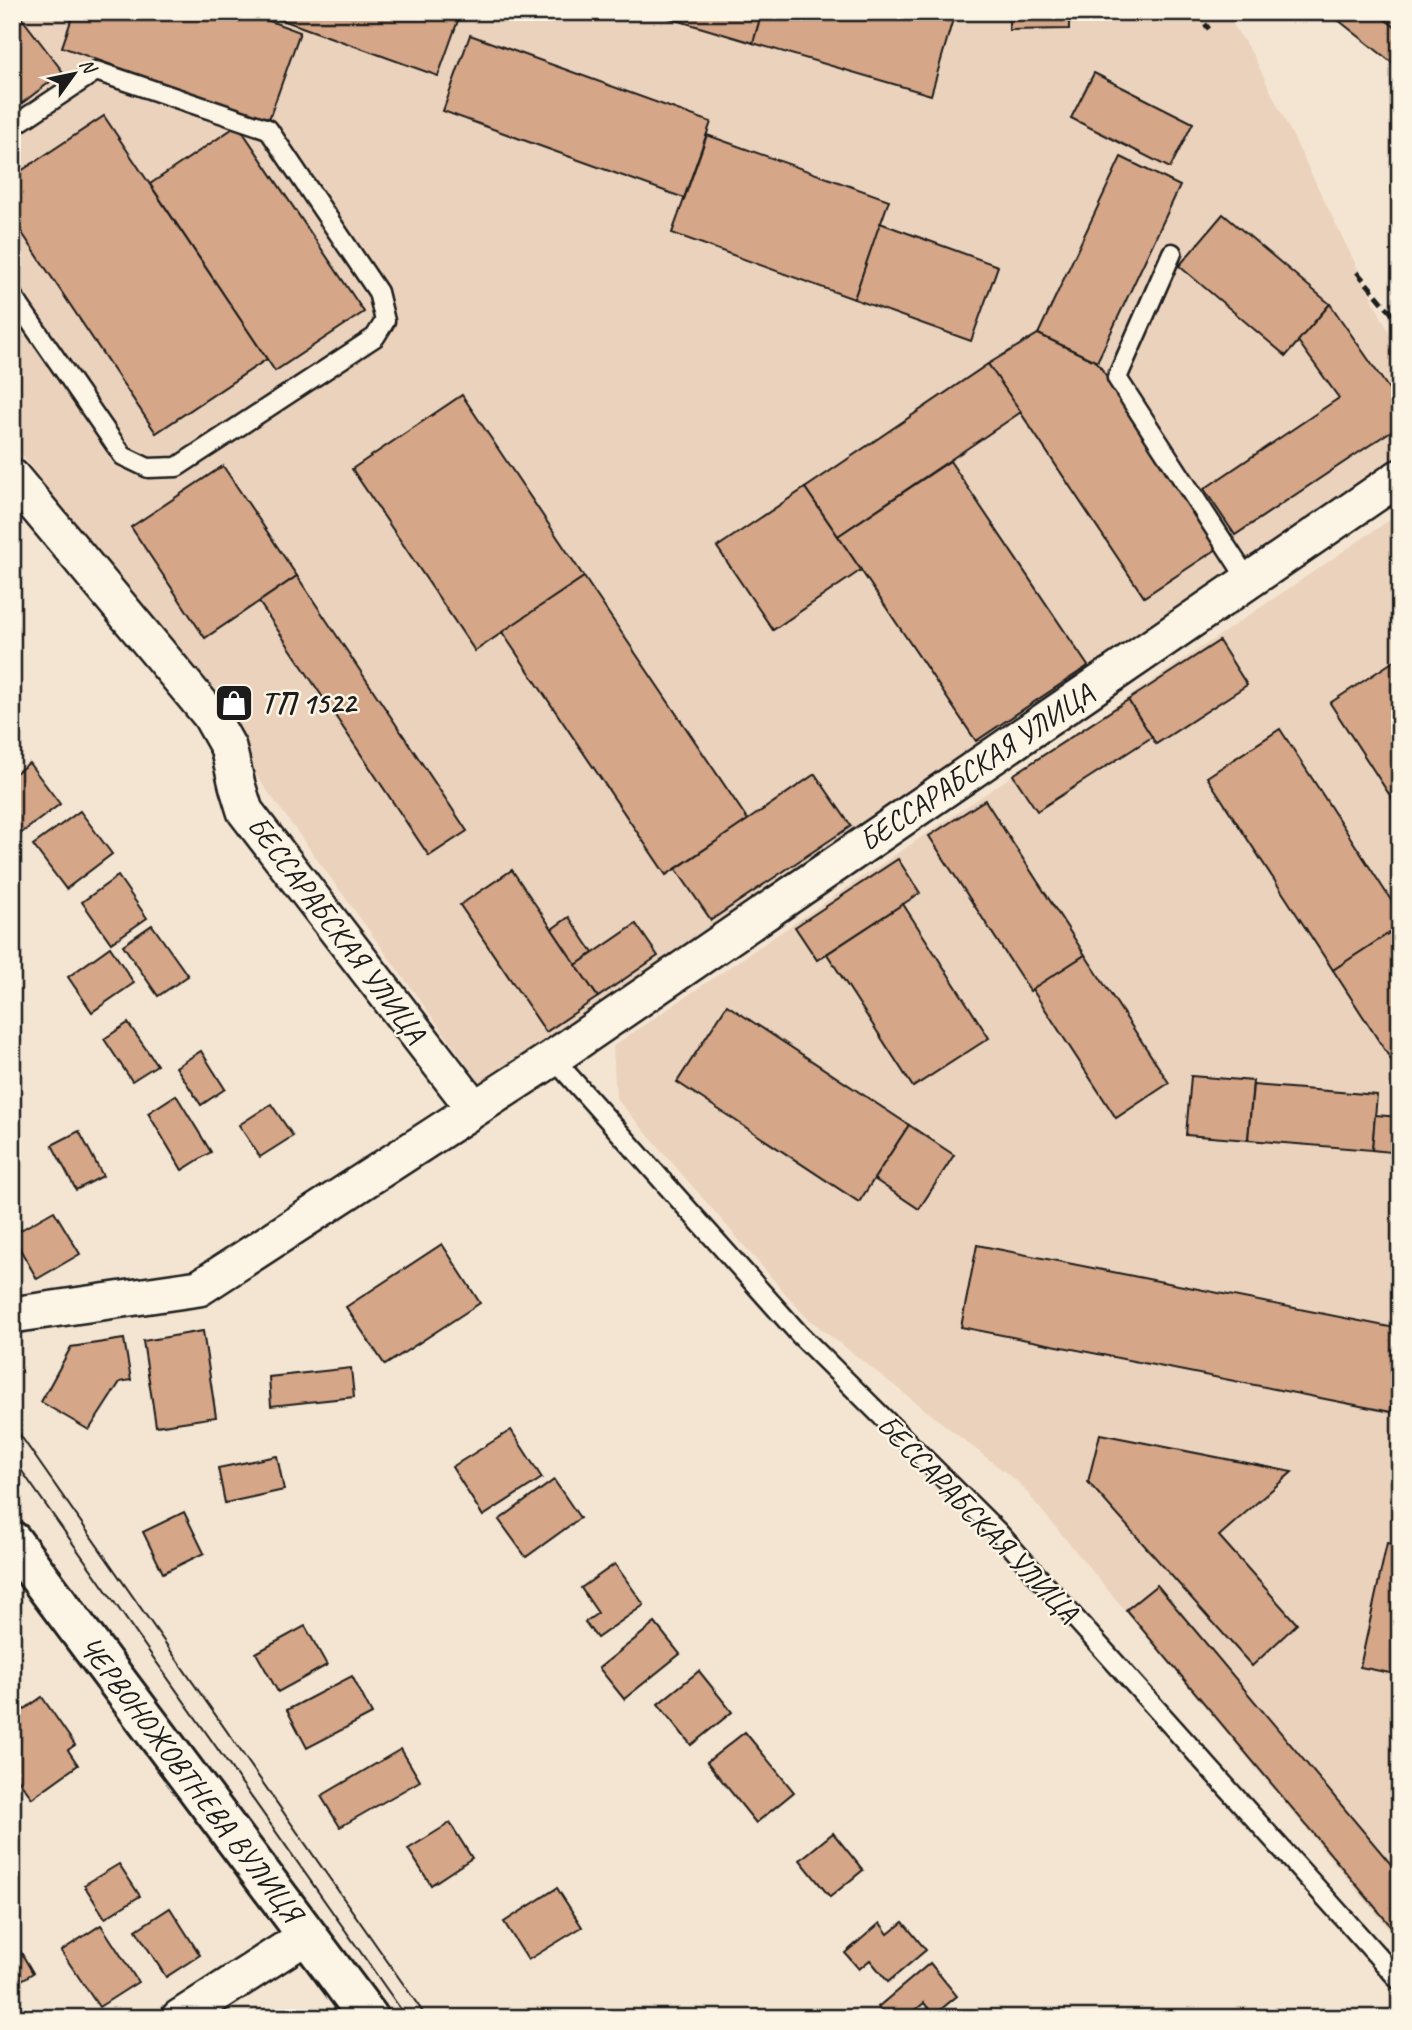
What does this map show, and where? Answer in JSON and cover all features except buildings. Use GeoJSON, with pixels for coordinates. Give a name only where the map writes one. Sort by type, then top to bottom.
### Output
{"type":"FeatureCollection","features":[{"type":"Feature","properties":{"kind":"main road","name":"ЧЕРВОНОЖОВТНЕВА ВУЛИЦЯ"},"geometry":{"type":"LineString","coordinates":[[12,1541],[369,2018]]}},
{"type":"Feature","properties":{"kind":"street","name":"БЕССАРАБСКАЯ УЛИЦА"},"geometry":{"type":"LineString","coordinates":[[12,477],[210,715],[228,747],[245,811],[474,1108]]}},
{"type":"Feature","properties":{"kind":"street","name":"БЕССАРАБСКАЯ УЛИЦА"},"geometry":{"type":"LineString","coordinates":[[13,1313],[199,1288],[553,1058],[1400,477]]}},
{"type":"Feature","properties":{"kind":"street"},"geometry":{"type":"LineString","coordinates":[[179,2018],[308,1935]]}},
{"type":"Feature","properties":{"kind":"lane"},"geometry":{"type":"LineString","coordinates":[[12,127],[96,71],[268,129],[378,292],[385,321],[375,337],[177,467],[148,468],[122,456],[12,295]]}},
{"type":"Feature","properties":{"kind":"lane"},"geometry":{"type":"LineString","coordinates":[[1172,253],[1117,378],[1248,580]]}},
{"type":"Feature","properties":{"kind":"lane","name":"БЕССАРАБСКАЯ УЛИЦА"},"geometry":{"type":"LineString","coordinates":[[553,1058],[800,1335],[998,1532],[1400,1981]]}},
{"type":"Feature","properties":{"kind":"shaded area"},"geometry":{"type":"Polygon","coordinates":[[[12,12],[1225,12],[1253,55],[1400,355],[1400,459],[1126,652],[481,1084],[12,441],[12,12]]]}},
{"type":"Feature","properties":{"kind":"shaded area"},"geometry":{"type":"Polygon","coordinates":[[[1400,513],[1400,1942],[1019,1483],[805,1316],[616,1098],[613,1046],[1400,513]]]}},
{"type":"Feature","properties":{"kind":"tram line"},"geometry":{"type":"LineString","coordinates":[[12,1417],[18,1432],[427,2018]]}},
{"type":"Feature","properties":{"kind":"tram line"},"geometry":{"type":"LineString","coordinates":[[12,1457],[407,2018]]}},
{"type":"Feature","properties":{"kind":"railway"},"geometry":{"type":"LineString","coordinates":[[1196,12],[1209,29]]}},
{"type":"Feature","properties":{"kind":"railway"},"geometry":{"type":"LineString","coordinates":[[1357,272],[1400,323]]}},
{"type":"Feature","properties":{"kind":"place","name":"ТП 1522"},"geometry":{"type":"Point","coordinates":[234,703]}}]}
